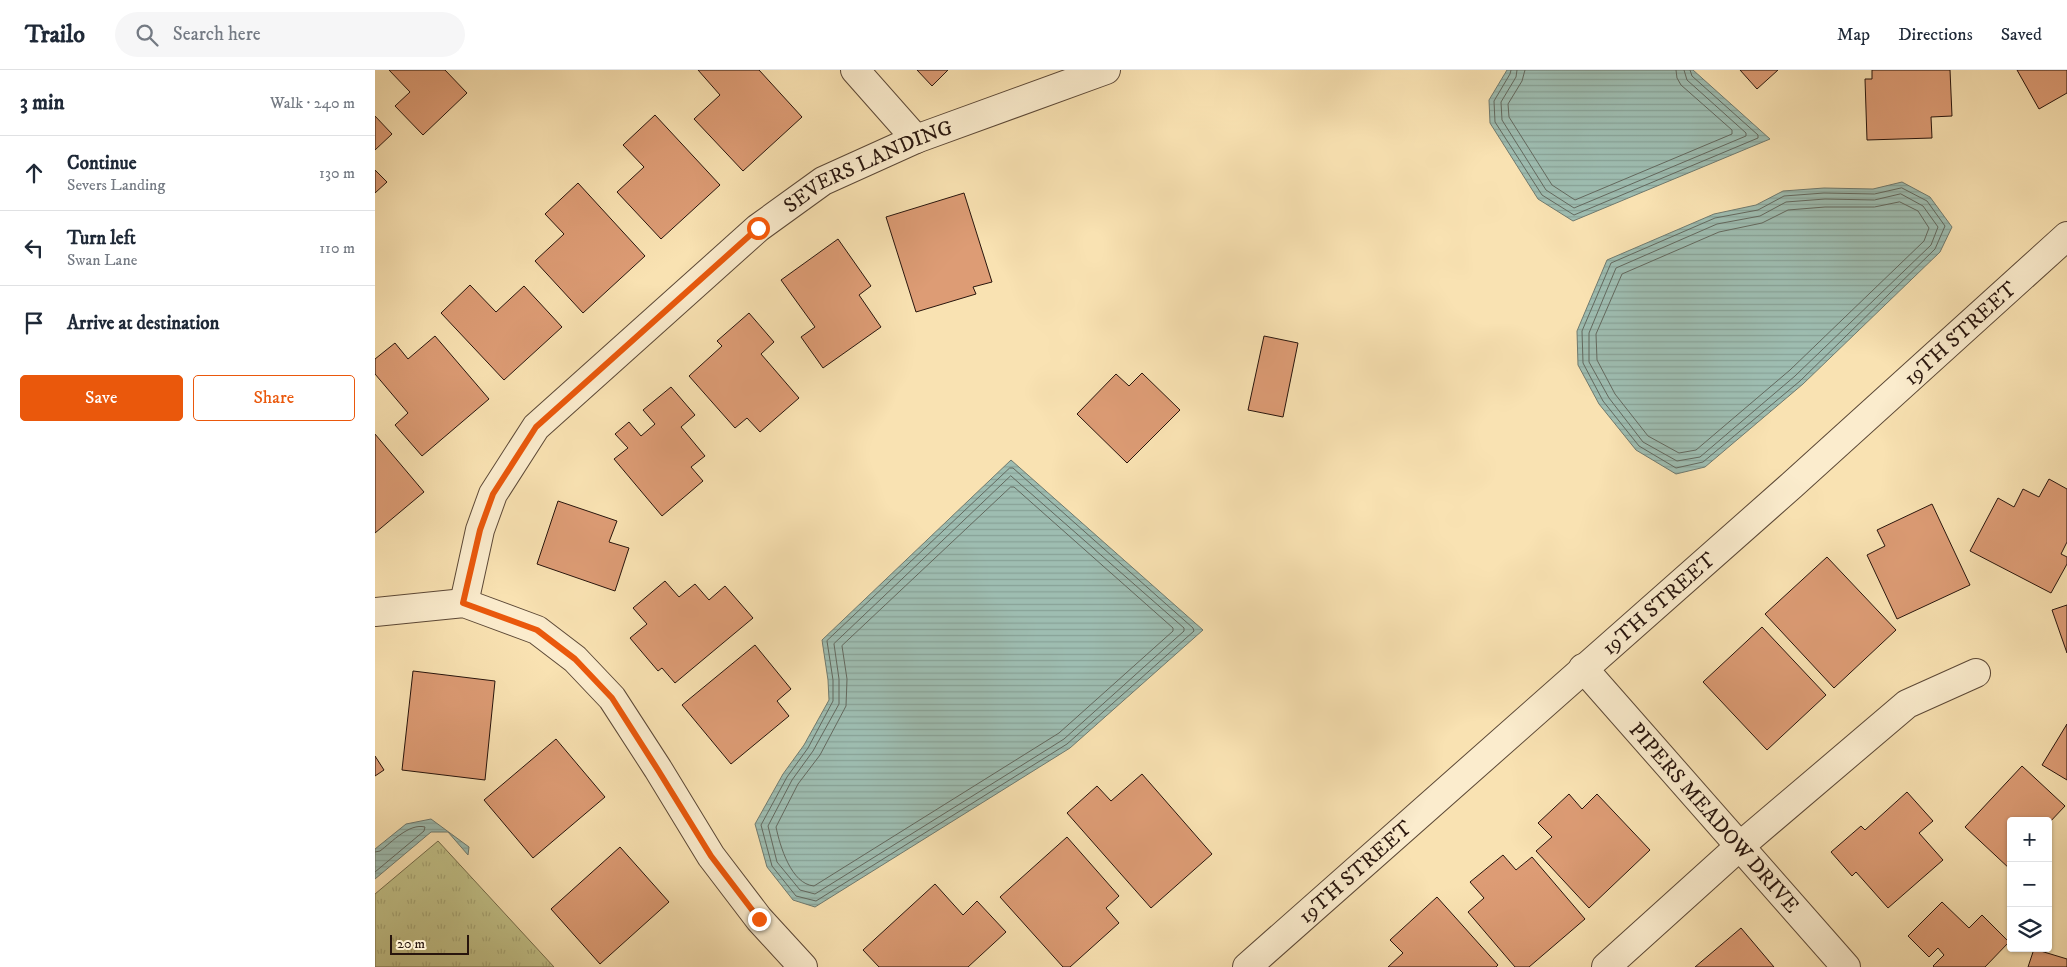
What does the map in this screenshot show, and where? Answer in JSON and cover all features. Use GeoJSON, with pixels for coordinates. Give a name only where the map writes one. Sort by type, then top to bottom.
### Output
{"type":"FeatureCollection","features":[{"type":"Feature","properties":{"kind":"street"},"geometry":{"type":"LineString","coordinates":[[855,70],[916,139]]}},
{"type":"Feature","properties":{"kind":"street","name":"SEVERS LANDING"},"geometry":{"type":"LineString","coordinates":[[463,603],[480,530],[493,494],[536,427],[758,228],[823,181],[916,139],[1106,70]]}},
{"type":"Feature","properties":{"kind":"street","name":"19TH STREET"},"geometry":{"type":"LineString","coordinates":[[1247,967],[1792,484],[2067,236]]}},
{"type":"Feature","properties":{"kind":"street"},"geometry":{"type":"LineString","coordinates":[[375,612],[463,603],[537,630],[575,659],[612,698],[711,856],[759,919],[803,967]]}},
{"type":"Feature","properties":{"kind":"street","name":"PIPERS MEADOW DRIVE"},"geometry":{"type":"LineString","coordinates":[[1583,668],[1847,967]]}},
{"type":"Feature","properties":{"kind":"street"},"geometry":{"type":"LineString","coordinates":[[1605,967],[1740,846],[1907,704],[1976,673]]}},
{"type":"Feature","properties":{"kind":"green space"},"geometry":{"type":"Polygon","coordinates":[[[438,841],[554,967],[375,967],[375,894],[438,841]]]}},
{"type":"Feature","properties":{"kind":"water"},"geometry":{"type":"Polygon","coordinates":[[[1507,70],[1693,70],[1770,139],[1573,221],[1538,199],[1490,123],[1489,100],[1507,70]]]}},
{"type":"Feature","properties":{"kind":"water"},"geometry":{"type":"Polygon","coordinates":[[[1902,182],[1930,197],[1952,227],[1940,252],[1803,384],[1705,467],[1676,474],[1636,450],[1599,404],[1578,365],[1577,331],[1607,260],[1714,214],[1756,205],[1783,191],[1824,188],[1873,189],[1902,182]]]}},
{"type":"Feature","properties":{"kind":"water"},"geometry":{"type":"Polygon","coordinates":[[[1011,460],[1203,630],[1070,748],[815,907],[793,900],[767,867],[755,824],[783,774],[804,745],[829,700],[822,640],[1011,460]]]}},
{"type":"Feature","properties":{"kind":"water"},"geometry":{"type":"Polygon","coordinates":[[[431,819],[469,847],[468,855],[448,832],[431,832],[375,879],[375,849],[406,824],[431,819]]]}},
{"type":"Feature","properties":{"kind":"building"},"geometry":{"type":"Polygon","coordinates":[[[389,70],[445,70],[467,93],[423,135],[395,106],[410,92],[389,70]]]}},
{"type":"Feature","properties":{"kind":"building"},"geometry":{"type":"Polygon","coordinates":[[[698,70],[759,70],[802,117],[743,171],[694,119],[720,95],[698,70]]]}},
{"type":"Feature","properties":{"kind":"building"},"geometry":{"type":"Polygon","coordinates":[[[917,70],[948,70],[932,86],[917,70]]]}},
{"type":"Feature","properties":{"kind":"building"},"geometry":{"type":"Polygon","coordinates":[[[1740,70],[1778,70],[1757,89],[1740,70]]]}},
{"type":"Feature","properties":{"kind":"building"},"geometry":{"type":"Polygon","coordinates":[[[1872,70],[1950,70],[1952,116],[1931,117],[1932,138],[1867,140],[1865,79],[1872,79],[1872,70]]]}},
{"type":"Feature","properties":{"kind":"building"},"geometry":{"type":"Polygon","coordinates":[[[2017,70],[2067,70],[2067,93],[2039,109],[2017,70]]]}},
{"type":"Feature","properties":{"kind":"building"},"geometry":{"type":"Polygon","coordinates":[[[655,115],[720,185],[661,239],[617,192],[644,167],[623,145],[655,115]]]}},
{"type":"Feature","properties":{"kind":"building"},"geometry":{"type":"Polygon","coordinates":[[[375,116],[392,134],[375,150],[375,116]]]}},
{"type":"Feature","properties":{"kind":"building"},"geometry":{"type":"Polygon","coordinates":[[[375,170],[387,182],[375,193],[375,170]]]}},
{"type":"Feature","properties":{"kind":"building"},"geometry":{"type":"Polygon","coordinates":[[[578,183],[645,256],[583,313],[535,261],[564,234],[545,214],[578,183]]]}},
{"type":"Feature","properties":{"kind":"building"},"geometry":{"type":"Polygon","coordinates":[[[964,193],[992,282],[973,287],[976,294],[916,312],[886,217],[964,193]]]}},
{"type":"Feature","properties":{"kind":"building"},"geometry":{"type":"Polygon","coordinates":[[[838,239],[871,286],[859,295],[881,327],[823,368],[801,337],[815,327],[781,280],[838,239]]]}},
{"type":"Feature","properties":{"kind":"building"},"geometry":{"type":"Polygon","coordinates":[[[470,285],[496,312],[524,286],[562,327],[504,380],[441,313],[470,285]]]}},
{"type":"Feature","properties":{"kind":"building"},"geometry":{"type":"Polygon","coordinates":[[[749,313],[774,342],[761,354],[799,398],[760,432],[747,418],[735,428],[689,376],[722,346],[717,341],[749,313]]]}},
{"type":"Feature","properties":{"kind":"building"},"geometry":{"type":"Polygon","coordinates":[[[435,336],[489,399],[422,456],[395,425],[408,413],[375,374],[375,359],[395,343],[408,359],[435,336]]]}},
{"type":"Feature","properties":{"kind":"building"},"geometry":{"type":"Polygon","coordinates":[[[1264,336],[1298,343],[1283,417],[1248,410],[1264,336]]]}},
{"type":"Feature","properties":{"kind":"building"},"geometry":{"type":"Polygon","coordinates":[[[1142,373],[1180,410],[1127,463],[1077,414],[1116,374],[1129,386],[1142,373]]]}},
{"type":"Feature","properties":{"kind":"building"},"geometry":{"type":"Polygon","coordinates":[[[671,387],[695,415],[681,427],[705,456],[691,467],[703,481],[662,516],[614,459],[628,448],[615,434],[629,422],[641,436],[655,424],[643,410],[671,387]]]}},
{"type":"Feature","properties":{"kind":"building"},"geometry":{"type":"Polygon","coordinates":[[[375,434],[424,492],[375,533],[375,434]]]}},
{"type":"Feature","properties":{"kind":"building"},"geometry":{"type":"Polygon","coordinates":[[[2049,479],[2067,489],[2067,542],[2061,554],[2067,557],[2067,564],[2051,593],[1970,551],[1998,498],[2014,507],[2023,489],[2039,497],[2049,479]]]}},
{"type":"Feature","properties":{"kind":"building"},"geometry":{"type":"Polygon","coordinates":[[[558,501],[617,521],[609,542],[629,548],[615,591],[537,564],[558,501]]]}},
{"type":"Feature","properties":{"kind":"building"},"geometry":{"type":"Polygon","coordinates":[[[1932,504],[1970,585],[1897,619],[1867,555],[1885,546],[1877,530],[1932,504]]]}},
{"type":"Feature","properties":{"kind":"building"},"geometry":{"type":"Polygon","coordinates":[[[1827,557],[1896,630],[1834,688],[1765,614],[1827,557]]]}},
{"type":"Feature","properties":{"kind":"building"},"geometry":{"type":"Polygon","coordinates":[[[665,581],[679,597],[695,584],[709,600],[725,586],[753,618],[675,683],[662,668],[658,671],[630,638],[647,624],[633,608],[665,581]]]}},
{"type":"Feature","properties":{"kind":"building"},"geometry":{"type":"Polygon","coordinates":[[[2067,605],[2067,653],[2052,610],[2067,605]]]}},
{"type":"Feature","properties":{"kind":"building"},"geometry":{"type":"Polygon","coordinates":[[[1762,627],[1826,695],[1767,750],[1703,682],[1762,627]]]}},
{"type":"Feature","properties":{"kind":"building"},"geometry":{"type":"Polygon","coordinates":[[[755,645],[791,689],[777,701],[789,716],[731,764],[682,705],[755,645]]]}},
{"type":"Feature","properties":{"kind":"building"},"geometry":{"type":"Polygon","coordinates":[[[413,671],[495,681],[485,780],[402,770],[413,671]]]}},
{"type":"Feature","properties":{"kind":"building"},"geometry":{"type":"Polygon","coordinates":[[[2067,724],[2067,780],[2042,765],[2067,724]]]}},
{"type":"Feature","properties":{"kind":"building"},"geometry":{"type":"Polygon","coordinates":[[[556,739],[605,797],[533,858],[484,800],[556,739]]]}},
{"type":"Feature","properties":{"kind":"building"},"geometry":{"type":"Polygon","coordinates":[[[375,756],[384,770],[375,776],[375,756]]]}},
{"type":"Feature","properties":{"kind":"building"},"geometry":{"type":"Polygon","coordinates":[[[2022,766],[2065,806],[2052,820],[2052,817],[2007,817],[2007,866],[1965,827],[2022,766]]]}},
{"type":"Feature","properties":{"kind":"building"},"geometry":{"type":"Polygon","coordinates":[[[1142,774],[1212,854],[1151,908],[1067,813],[1097,786],[1111,801],[1142,774]]]}},
{"type":"Feature","properties":{"kind":"building"},"geometry":{"type":"Polygon","coordinates":[[[1907,792],[1933,821],[1919,833],[1943,860],[1888,908],[1856,872],[1852,876],[1831,852],[1861,826],[1865,830],[1907,792]]]}},
{"type":"Feature","properties":{"kind":"building"},"geometry":{"type":"Polygon","coordinates":[[[1569,794],[1582,809],[1597,794],[1650,850],[1589,908],[1536,851],[1552,837],[1538,823],[1569,794]]]}},
{"type":"Feature","properties":{"kind":"building"},"geometry":{"type":"Polygon","coordinates":[[[1067,837],[1119,896],[1106,908],[1119,923],[1070,967],[1063,967],[1000,897],[1067,837]]]}},
{"type":"Feature","properties":{"kind":"building"},"geometry":{"type":"Polygon","coordinates":[[[620,847],[669,902],[600,964],[551,909],[620,847]]]}},
{"type":"Feature","properties":{"kind":"building"},"geometry":{"type":"Polygon","coordinates":[[[1503,855],[1516,870],[1532,857],[1585,919],[1529,967],[1515,967],[1468,912],[1484,898],[1470,882],[1503,855]]]}},
{"type":"Feature","properties":{"kind":"building"},"geometry":{"type":"Polygon","coordinates":[[[935,884],[963,915],[977,901],[1006,932],[968,967],[879,967],[863,950],[935,884]]]}},
{"type":"Feature","properties":{"kind":"building"},"geometry":{"type":"Polygon","coordinates":[[[1437,897],[1498,965],[1496,967],[1388,967],[1403,953],[1390,940],[1437,897]]]}},
{"type":"Feature","properties":{"kind":"building"},"geometry":{"type":"Polygon","coordinates":[[[1942,902],[1969,928],[1982,915],[2007,940],[2007,944],[1985,967],[1934,967],[1944,955],[1938,948],[1929,957],[1908,936],[1942,902]]]}},
{"type":"Feature","properties":{"kind":"building"},"geometry":{"type":"Polygon","coordinates":[[[1741,928],[1774,967],[1695,967],[1741,928]]]}},
{"type":"Feature","properties":{"kind":"building"},"geometry":{"type":"Polygon","coordinates":[[[2033,952],[2044,952],[2067,959],[2067,967],[2028,967],[2033,952]]]}},
{"type":"Feature","properties":{"kind":"route"},"geometry":{"type":"LineString","coordinates":[[758,228],[536,427],[493,494],[480,530],[463,603],[537,630],[575,659],[612,698],[711,856],[759,919]]}}]}
